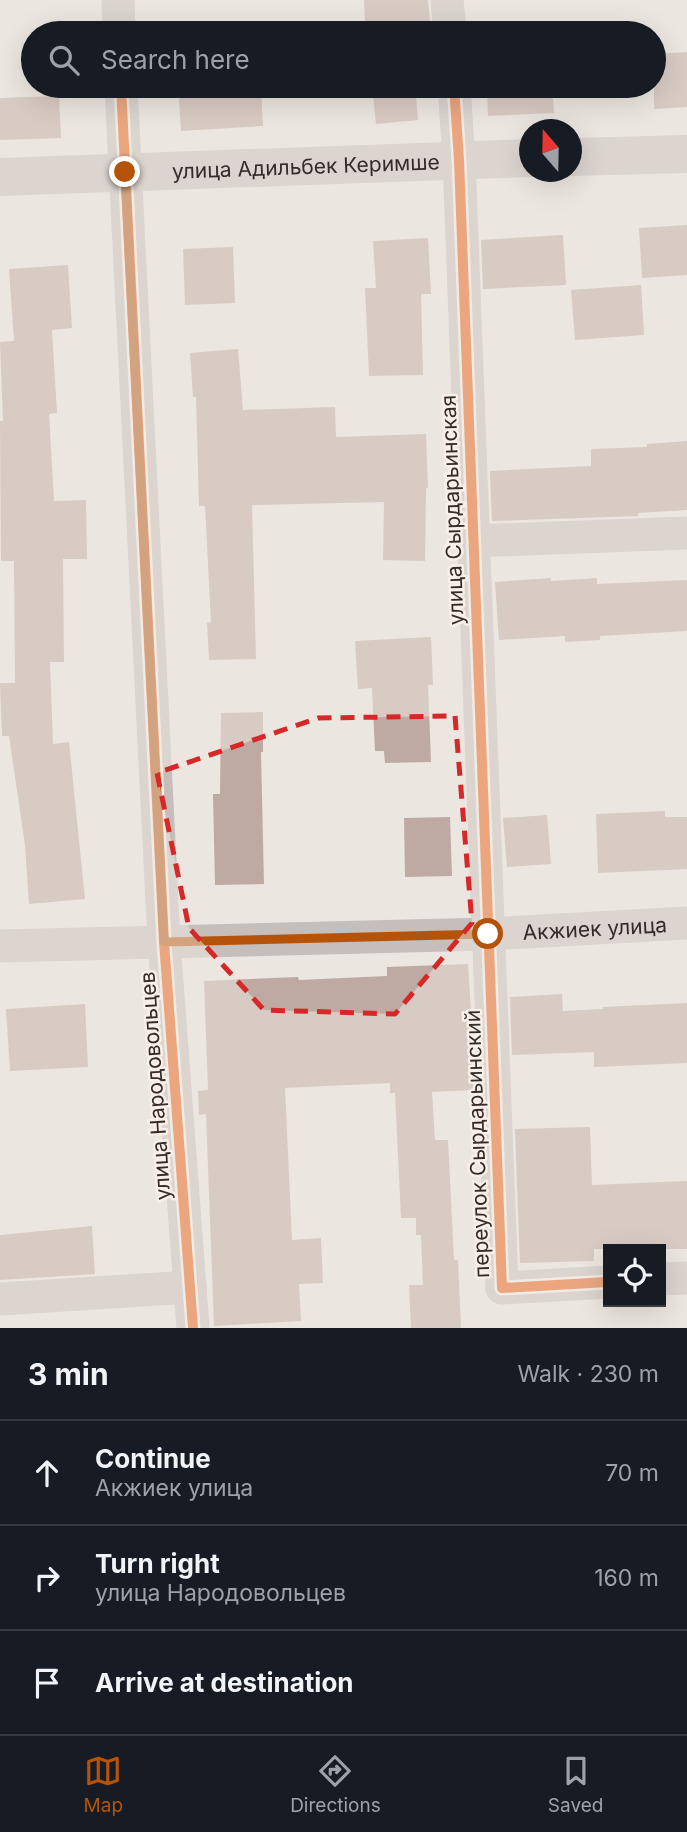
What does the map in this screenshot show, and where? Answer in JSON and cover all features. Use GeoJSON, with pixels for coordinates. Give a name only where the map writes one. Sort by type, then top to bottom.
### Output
{"type":"FeatureCollection","features":[{"type":"Feature","properties":{"kind":"street"},"geometry":{"type":"LineString","coordinates":[[118,0],[119,21]]}},
{"type":"Feature","properties":{"kind":"street"},"geometry":{"type":"LineString","coordinates":[[447,0],[449,21]]}},
{"type":"Feature","properties":{"kind":"street","name":"улица Народовольцев"},"geometry":{"type":"LineString","coordinates":[[122,98],[164,942],[192,1328]]}},
{"type":"Feature","properties":{"kind":"street","name":"улица Сырдарьинская"},"geometry":{"type":"LineString","coordinates":[[455,98],[488,934]]}},
{"type":"Feature","properties":{"kind":"street"},"geometry":{"type":"LineString","coordinates":[[582,157],[687,154]]}},
{"type":"Feature","properties":{"kind":"street","name":"улица Адильбек Керимше"},"geometry":{"type":"LineString","coordinates":[[0,177],[519,159]]}},
{"type":"Feature","properties":{"kind":"street"},"geometry":{"type":"LineString","coordinates":[[472,541],[687,533]]}},
{"type":"Feature","properties":{"kind":"street","name":"Акжиек улица"},"geometry":{"type":"LineString","coordinates":[[0,946],[488,934],[687,923]]}},
{"type":"Feature","properties":{"kind":"street","name":"переулок Сырдарьинский"},"geometry":{"type":"LineString","coordinates":[[488,934],[502,1288],[603,1282]]}},
{"type":"Feature","properties":{"kind":"street"},"geometry":{"type":"LineString","coordinates":[[666,1279],[687,1278]]}},
{"type":"Feature","properties":{"kind":"street"},"geometry":{"type":"LineString","coordinates":[[0,1299],[190,1287]]}},
{"type":"Feature","properties":{"kind":"highlighted area"},"geometry":{"type":"Polygon","coordinates":[[[455,716],[472,923],[395,1014],[264,1010],[189,928],[157,773],[318,718],[455,716]]]}},
{"type":"Feature","properties":{"kind":"building"},"geometry":{"type":"Polygon","coordinates":[[[364,0],[428,0],[430,21],[365,21],[364,0]]]}},
{"type":"Feature","properties":{"kind":"building"},"geometry":{"type":"Polygon","coordinates":[[[687,52],[687,107],[654,109],[654,98],[666,98],[666,53],[687,52]]]}},
{"type":"Feature","properties":{"kind":"building"},"geometry":{"type":"Polygon","coordinates":[[[0,98],[59,98],[61,138],[0,140],[0,98]]]}},
{"type":"Feature","properties":{"kind":"building"},"geometry":{"type":"Polygon","coordinates":[[[179,98],[262,98],[263,126],[181,131],[179,98]]]}},
{"type":"Feature","properties":{"kind":"building"},"geometry":{"type":"Polygon","coordinates":[[[373,98],[416,98],[418,120],[376,124],[373,98]]]}},
{"type":"Feature","properties":{"kind":"building"},"geometry":{"type":"Polygon","coordinates":[[[487,98],[553,98],[554,113],[488,116],[487,98]]]}},
{"type":"Feature","properties":{"kind":"building"},"geometry":{"type":"Polygon","coordinates":[[[687,225],[687,275],[642,278],[639,228],[687,225]]]}},
{"type":"Feature","properties":{"kind":"building"},"geometry":{"type":"Polygon","coordinates":[[[563,235],[566,285],[483,289],[481,240],[563,235]]]}},
{"type":"Feature","properties":{"kind":"building"},"geometry":{"type":"Polygon","coordinates":[[[428,238],[431,294],[421,294],[423,375],[369,376],[365,288],[376,288],[373,241],[428,238]]]}},
{"type":"Feature","properties":{"kind":"building"},"geometry":{"type":"Polygon","coordinates":[[[233,247],[235,303],[185,305],[183,249],[233,247]]]}},
{"type":"Feature","properties":{"kind":"building"},"geometry":{"type":"Polygon","coordinates":[[[68,265],[72,328],[52,330],[57,413],[49,414],[54,501],[86,500],[87,559],[63,559],[64,662],[50,662],[53,744],[69,742],[85,899],[29,904],[25,845],[9,736],[2,736],[0,683],[15,683],[14,561],[1,561],[0,421],[3,421],[0,342],[14,341],[9,269],[68,265]]]}},
{"type":"Feature","properties":{"kind":"building"},"geometry":{"type":"Polygon","coordinates":[[[641,285],[644,335],[575,340],[571,290],[641,285]]]}},
{"type":"Feature","properties":{"kind":"building"},"geometry":{"type":"Polygon","coordinates":[[[238,349],[243,410],[335,407],[336,437],[426,434],[428,488],[425,561],[383,560],[384,502],[252,505],[256,659],[209,660],[207,623],[211,622],[205,506],[199,506],[196,397],[193,397],[190,353],[238,349]]]}},
{"type":"Feature","properties":{"kind":"building"},"geometry":{"type":"Polygon","coordinates":[[[687,441],[687,510],[638,513],[638,516],[492,521],[490,471],[591,466],[591,449],[647,447],[647,444],[687,441]]]}},
{"type":"Feature","properties":{"kind":"building"},"geometry":{"type":"Polygon","coordinates":[[[551,578],[551,581],[597,578],[597,584],[687,580],[687,631],[600,636],[600,640],[565,642],[565,636],[499,640],[495,582],[551,578]]]}},
{"type":"Feature","properties":{"kind":"building"},"geometry":{"type":"Polygon","coordinates":[[[431,637],[433,685],[428,685],[431,762],[385,763],[384,751],[375,751],[372,688],[358,689],[355,641],[431,637]]]}},
{"type":"Feature","properties":{"kind":"building"},"geometry":{"type":"Polygon","coordinates":[[[263,712],[261,752],[264,884],[215,885],[213,794],[220,794],[221,713],[263,712]]]}},
{"type":"Feature","properties":{"kind":"building"},"geometry":{"type":"Polygon","coordinates":[[[665,811],[665,817],[687,817],[687,869],[598,873],[596,814],[665,811]]]}},
{"type":"Feature","properties":{"kind":"building"},"geometry":{"type":"Polygon","coordinates":[[[547,815],[551,864],[507,867],[503,818],[547,815]]]}},
{"type":"Feature","properties":{"kind":"building"},"geometry":{"type":"Polygon","coordinates":[[[450,817],[452,876],[405,877],[404,818],[450,817]]]}},
{"type":"Feature","properties":{"kind":"building"},"geometry":{"type":"Polygon","coordinates":[[[468,964],[474,1057],[473,1090],[432,1092],[435,1140],[448,1140],[454,1260],[458,1260],[461,1328],[411,1328],[409,1285],[423,1285],[421,1235],[416,1235],[416,1218],[401,1218],[395,1093],[390,1093],[390,1083],[285,1088],[292,1240],[321,1238],[323,1283],[299,1284],[301,1321],[214,1326],[206,1114],[199,1115],[198,1091],[208,1090],[204,981],[387,976],[387,967],[468,964]]]}},
{"type":"Feature","properties":{"kind":"building"},"geometry":{"type":"Polygon","coordinates":[[[562,994],[563,1011],[687,1003],[687,1063],[594,1067],[594,1052],[512,1055],[510,997],[562,994]]]}},
{"type":"Feature","properties":{"kind":"building"},"geometry":{"type":"Polygon","coordinates":[[[85,1004],[88,1067],[10,1071],[6,1009],[85,1004]]]}},
{"type":"Feature","properties":{"kind":"building"},"geometry":{"type":"Polygon","coordinates":[[[590,1127],[592,1185],[687,1181],[687,1249],[666,1249],[666,1244],[603,1244],[603,1249],[594,1249],[594,1261],[520,1263],[515,1129],[590,1127]]]}},
{"type":"Feature","properties":{"kind":"building"},"geometry":{"type":"Polygon","coordinates":[[[92,1226],[95,1274],[0,1280],[0,1235],[92,1226]]]}},
{"type":"Feature","properties":{"kind":"cycle path"},"geometry":{"type":"LineString","coordinates":[[122,98],[164,942],[193,1328]]}},
{"type":"Feature","properties":{"kind":"cycle path"},"geometry":{"type":"LineString","coordinates":[[455,98],[502,1288],[603,1282]]}},
{"type":"Feature","properties":{"kind":"route"},"geometry":{"type":"LineString","coordinates":[[125,172],[164,942],[488,934]]}}]}
